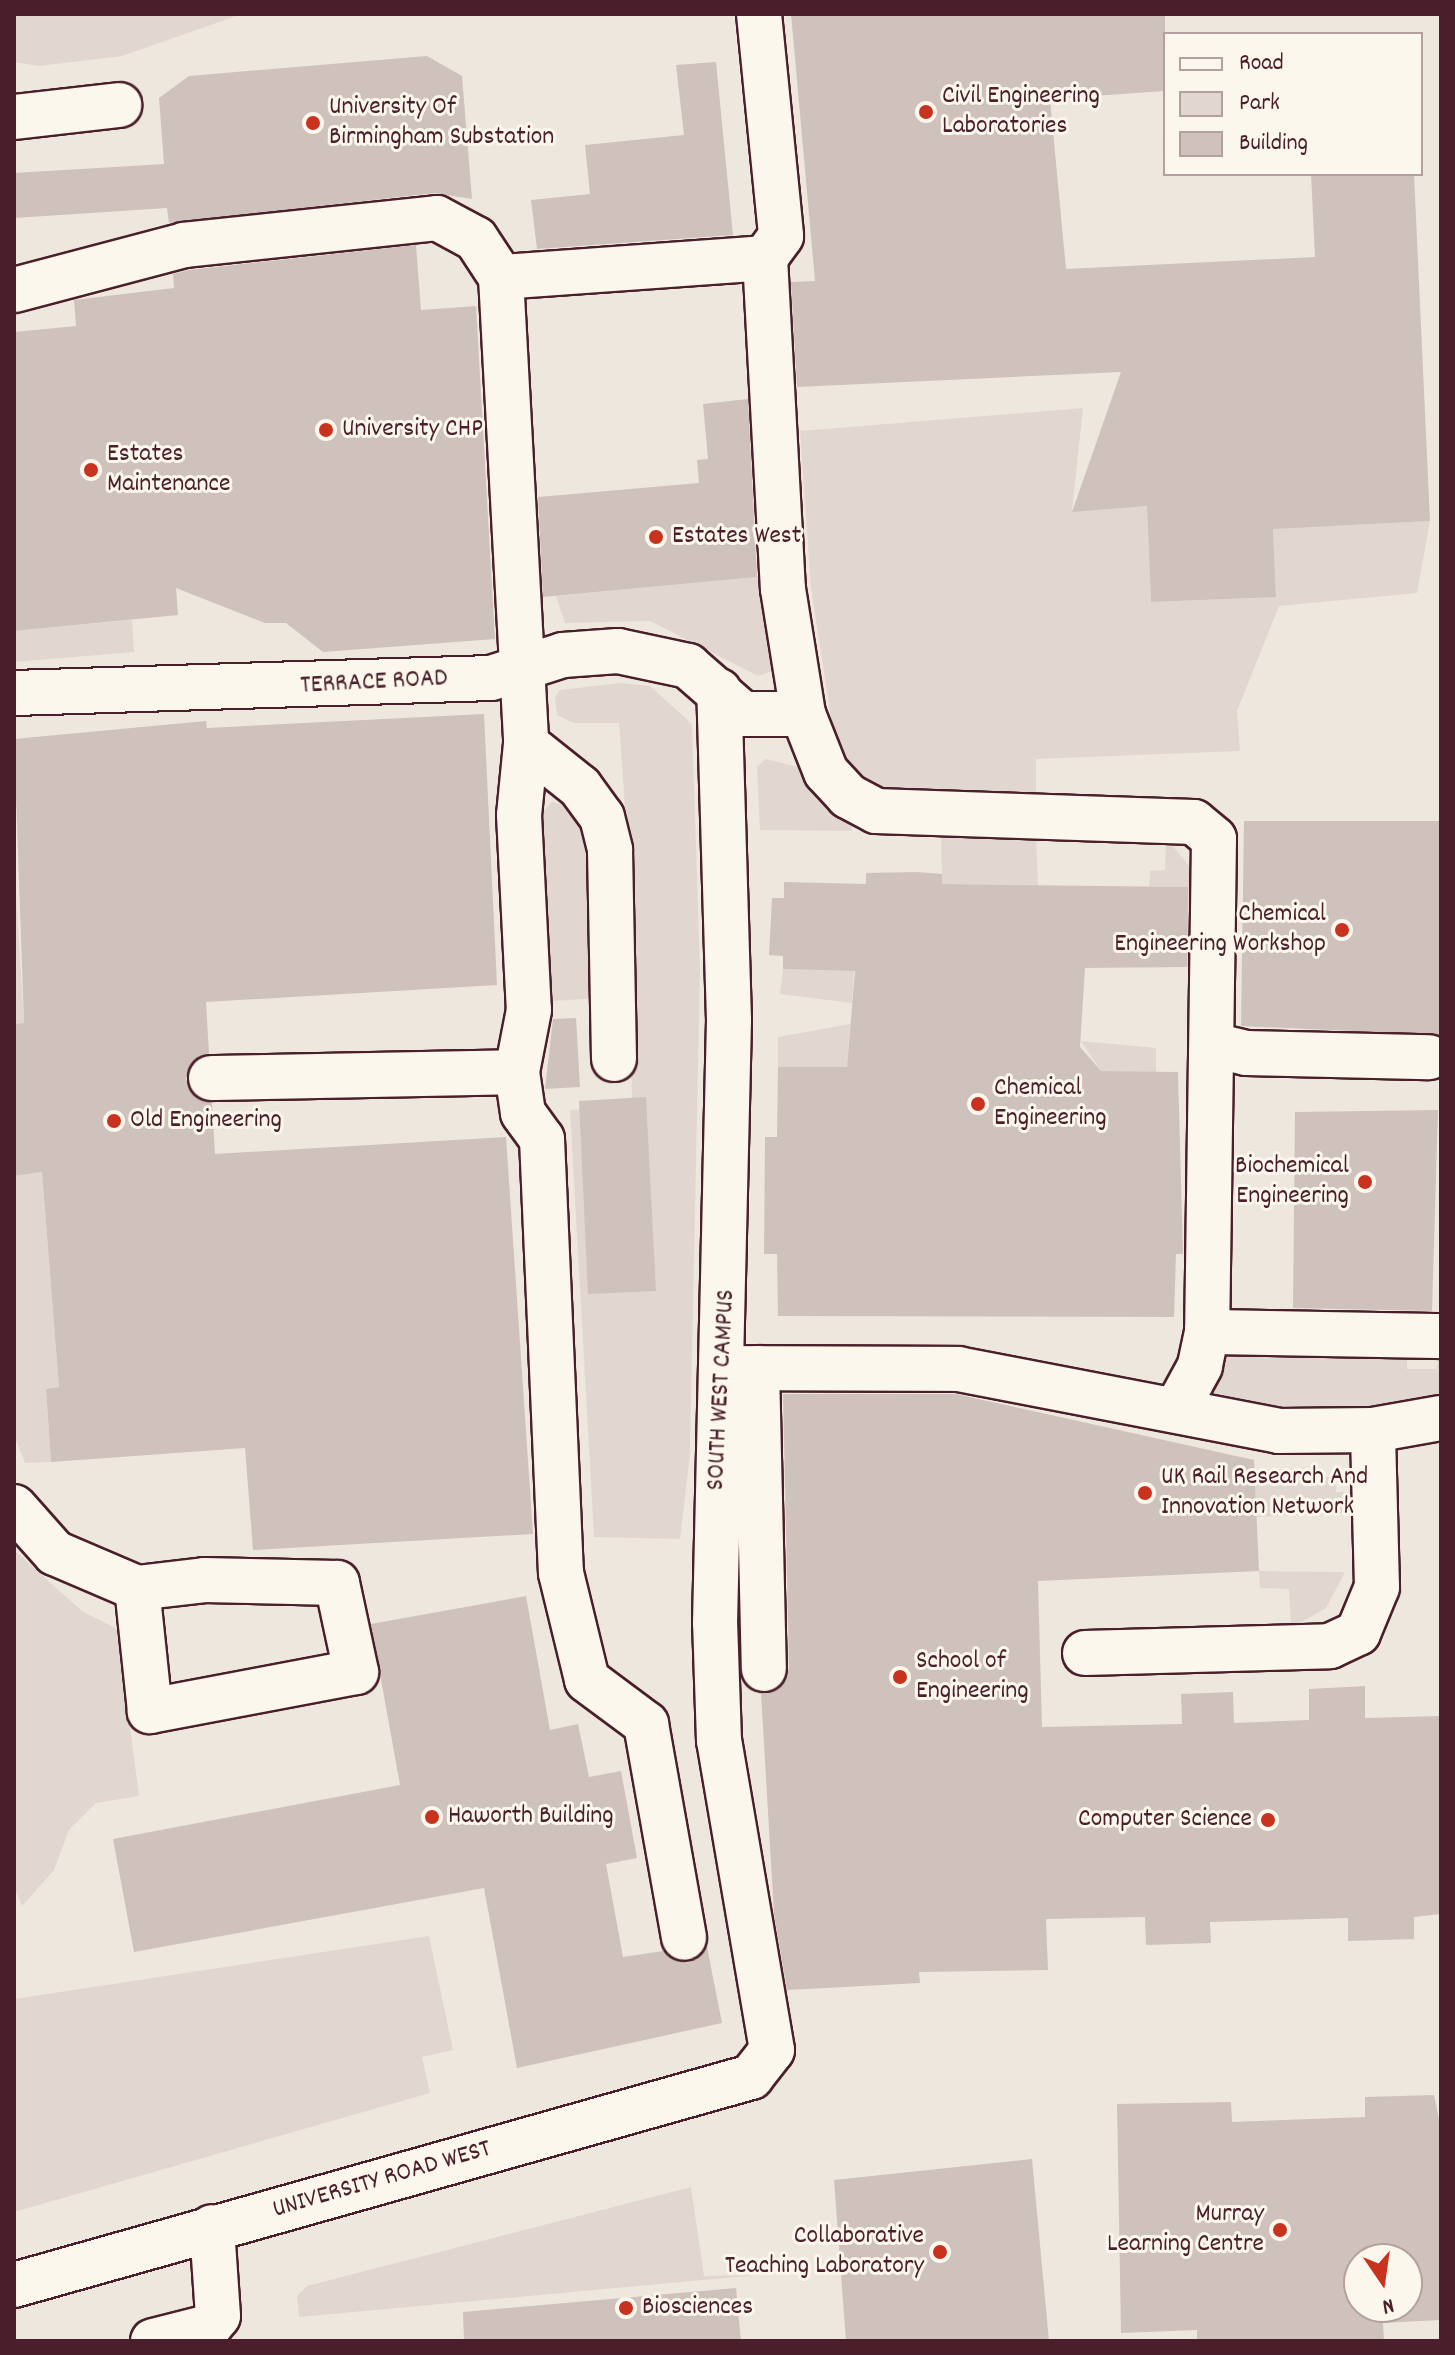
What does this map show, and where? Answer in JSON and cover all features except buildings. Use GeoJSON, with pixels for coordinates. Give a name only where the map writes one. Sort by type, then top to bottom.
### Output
{"type":"FeatureCollection","features":[{"type":"Feature","properties":{"kind":"lane"},"geometry":{"type":"LineString","coordinates":[[759,14],[781,236],[765,258],[783,589],[803,714],[826,772],[848,796],[876,811],[1194,822],[1214,839],[1207,1332],[1200,1366],[1176,1410]]}},
{"type":"Feature","properties":{"kind":"lane"},"geometry":{"type":"LineString","coordinates":[[14,117],[119,105]]}},
{"type":"Feature","properties":{"kind":"lane"},"geometry":{"type":"LineString","coordinates":[[14,290],[184,245],[437,218],[476,239],[501,277],[526,744],[519,815],[529,1010],[517,1072],[523,1113],[542,1139],[564,1596],[587,1680],[646,1724],[684,1938]]}},
{"type":"Feature","properties":{"kind":"lane"},"geometry":{"type":"LineString","coordinates":[[501,277],[765,258]]}},
{"type":"Feature","properties":{"kind":"lane","name":"TERRACE ROAD"},"geometry":{"type":"LineString","coordinates":[[14,693],[236,689],[521,671],[563,655],[618,651],[664,656],[756,719],[803,714]]}},
{"type":"Feature","properties":{"kind":"lane","name":"SOUTH WEST CAMPUS"},"geometry":{"type":"LineString","coordinates":[[719,691],[742,1368],[717,1481],[719,1741],[772,2050],[751,2077]]}},
{"type":"Feature","properties":{"kind":"lane"},"geometry":{"type":"LineString","coordinates":[[526,744],[580,787],[602,817],[610,850],[614,1059]]}},
{"type":"Feature","properties":{"kind":"lane"},"geometry":{"type":"LineString","coordinates":[[1212,1045],[1246,1053],[1429,1057]]}},
{"type":"Feature","properties":{"kind":"lane"},"geometry":{"type":"LineString","coordinates":[[211,1078],[517,1072]]}},
{"type":"Feature","properties":{"kind":"lane"},"geometry":{"type":"LineString","coordinates":[[1207,1332],[1441,1336]]}},
{"type":"Feature","properties":{"kind":"lane"},"geometry":{"type":"LineString","coordinates":[[764,1669],[742,1368],[958,1369],[1279,1431],[1373,1430],[1441,1418]]}},
{"type":"Feature","properties":{"kind":"lane"},"geometry":{"type":"LineString","coordinates":[[1085,1653],[1330,1646],[1358,1633],[1377,1587],[1373,1430]]}},
{"type":"Feature","properties":{"kind":"lane"},"geometry":{"type":"LineString","coordinates":[[14,1507],[55,1553],[137,1588],[205,1580],[337,1583],[356,1672],[150,1711],[137,1588]]}},
{"type":"Feature","properties":{"kind":"lane","name":"UNIVERSITY ROAD WEST"},"geometry":{"type":"LineString","coordinates":[[14,2285],[751,2077]]}},
{"type":"Feature","properties":{"kind":"lane"},"geometry":{"type":"LineString","coordinates":[[153,2341],[209,2327],[218,2316],[212,2227]]}},
{"type":"Feature","properties":{"kind":"shaded area"},"geometry":{"type":"Polygon","coordinates":[[[139,14],[1441,14],[1441,2341],[14,2341],[14,22],[139,14]]]}},
{"type":"Feature","properties":{"kind":"green space"},"geometry":{"type":"Polygon","coordinates":[[[14,14],[242,14],[122,56],[39,66],[14,62],[14,14]]]}},
{"type":"Feature","properties":{"kind":"green space"},"geometry":{"type":"Polygon","coordinates":[[[1083,408],[1072,511],[1147,506],[1151,602],[1276,597],[1272,504],[1334,526],[1430,521],[1417,593],[1279,606],[1237,711],[1240,751],[1036,759],[1036,799],[895,798],[866,784],[843,760],[831,718],[811,588],[800,431],[1083,408]]]}},
{"type":"Feature","properties":{"kind":"green space"},"geometry":{"type":"Polygon","coordinates":[[[766,576],[776,656],[772,671],[758,676],[650,621],[565,623],[556,596],[766,576]]]}},
{"type":"Feature","properties":{"kind":"green space"},"geometry":{"type":"Polygon","coordinates":[[[132,620],[134,652],[14,662],[14,631],[132,620]]]}},
{"type":"Feature","properties":{"kind":"green space"},"geometry":{"type":"Polygon","coordinates":[[[621,683],[650,686],[692,724],[700,969],[690,1453],[680,1539],[594,1537],[570,1110],[632,1108],[630,877],[619,723],[574,723],[557,715],[555,697],[560,690],[621,683]]]}},
{"type":"Feature","properties":{"kind":"green space"},"geometry":{"type":"Polygon","coordinates":[[[766,759],[802,768],[851,815],[852,831],[760,830],[757,767],[766,759]]]}},
{"type":"Feature","properties":{"kind":"green space"},"geometry":{"type":"Polygon","coordinates":[[[552,802],[581,809],[591,828],[601,998],[552,1001],[541,813],[552,802]]]}},
{"type":"Feature","properties":{"kind":"green space"},"geometry":{"type":"Polygon","coordinates":[[[941,830],[1036,833],[1038,885],[942,884],[941,830]]]}},
{"type":"Feature","properties":{"kind":"green space"},"geometry":{"type":"Polygon","coordinates":[[[1166,838],[1195,873],[1196,965],[1182,967],[1184,887],[1149,886],[1150,871],[1165,870],[1166,838]]]}},
{"type":"Feature","properties":{"kind":"green space"},"geometry":{"type":"Polygon","coordinates":[[[14,861],[24,1023],[14,1024],[14,861]]]}},
{"type":"Feature","properties":{"kind":"green space"},"geometry":{"type":"Polygon","coordinates":[[[783,969],[854,971],[852,1003],[780,994],[783,969]]]}},
{"type":"Feature","properties":{"kind":"green space"},"geometry":{"type":"Polygon","coordinates":[[[850,1024],[847,1067],[778,1067],[778,1037],[850,1024]]]}},
{"type":"Feature","properties":{"kind":"green space"},"geometry":{"type":"Polygon","coordinates":[[[1081,1041],[1156,1048],[1156,1072],[1101,1071],[1081,1041]]]}},
{"type":"Feature","properties":{"kind":"green space"},"geometry":{"type":"Polygon","coordinates":[[[42,1172],[59,1387],[46,1389],[51,1462],[25,1463],[14,1435],[14,1176],[42,1172]]]}},
{"type":"Feature","properties":{"kind":"green space"},"geometry":{"type":"Polygon","coordinates":[[[1407,1352],[1407,1369],[1436,1369],[1441,1352],[1441,1403],[1398,1413],[1199,1403],[1217,1353],[1407,1352]]]}},
{"type":"Feature","properties":{"kind":"green space"},"geometry":{"type":"Polygon","coordinates":[[[1309,1468],[1310,1477],[1335,1477],[1336,1492],[1350,1492],[1351,1513],[1256,1517],[1255,1470],[1309,1468]]]}},
{"type":"Feature","properties":{"kind":"green space"},"geometry":{"type":"Polygon","coordinates":[[[14,1550],[82,1611],[117,1629],[139,1796],[96,1803],[69,1830],[54,1870],[22,1906],[14,1887],[14,1550]]]}},
{"type":"Feature","properties":{"kind":"green space"},"geometry":{"type":"Polygon","coordinates":[[[1259,1571],[1345,1572],[1326,1608],[1291,1628],[1289,1589],[1260,1588],[1259,1571]]]}},
{"type":"Feature","properties":{"kind":"green space"},"geometry":{"type":"Polygon","coordinates":[[[429,1936],[453,2050],[422,2057],[430,2093],[14,2212],[14,1999],[429,1936]]]}},
{"type":"Feature","properties":{"kind":"green space"},"geometry":{"type":"Polygon","coordinates":[[[691,2187],[704,2276],[758,2275],[299,2317],[297,2296],[307,2286],[691,2187]]]}},
{"type":"Feature","properties":{"kind":"place","name":"Civil Engineering Laboratories"},"geometry":{"type":"Point","coordinates":[926,112]}},
{"type":"Feature","properties":{"kind":"place","name":"University Of Birmingham Substation"},"geometry":{"type":"Point","coordinates":[313,123]}},
{"type":"Feature","properties":{"kind":"place","name":"University CHP"},"geometry":{"type":"Point","coordinates":[326,430]}},
{"type":"Feature","properties":{"kind":"place","name":"Estates Maintenance"},"geometry":{"type":"Point","coordinates":[91,470]}},
{"type":"Feature","properties":{"kind":"place","name":"Estates West"},"geometry":{"type":"Point","coordinates":[656,537]}},
{"type":"Feature","properties":{"kind":"place","name":"Chemical Engineering Workshop"},"geometry":{"type":"Point","coordinates":[1342,930]}},
{"type":"Feature","properties":{"kind":"place","name":"Chemical Engineering"},"geometry":{"type":"Point","coordinates":[978,1104]}},
{"type":"Feature","properties":{"kind":"place","name":"Old Engineering"},"geometry":{"type":"Point","coordinates":[114,1121]}},
{"type":"Feature","properties":{"kind":"place","name":"Biochemical Engineering"},"geometry":{"type":"Point","coordinates":[1365,1182]}},
{"type":"Feature","properties":{"kind":"place","name":"UK Rail Research And Innovation Network"},"geometry":{"type":"Point","coordinates":[1145,1493]}},
{"type":"Feature","properties":{"kind":"place","name":"School of Engineering"},"geometry":{"type":"Point","coordinates":[900,1677]}},
{"type":"Feature","properties":{"kind":"place","name":"Haworth Building"},"geometry":{"type":"Point","coordinates":[432,1817]}},
{"type":"Feature","properties":{"kind":"place","name":"Computer Science"},"geometry":{"type":"Point","coordinates":[1268,1820]}},
{"type":"Feature","properties":{"kind":"place","name":"Murray Learning Centre"},"geometry":{"type":"Point","coordinates":[1280,2230]}},
{"type":"Feature","properties":{"kind":"place","name":"Collaborative Teaching Laboratory"},"geometry":{"type":"Point","coordinates":[940,2252]}},
{"type":"Feature","properties":{"kind":"place","name":"Biosciences"},"geometry":{"type":"Point","coordinates":[626,2308]}}]}
